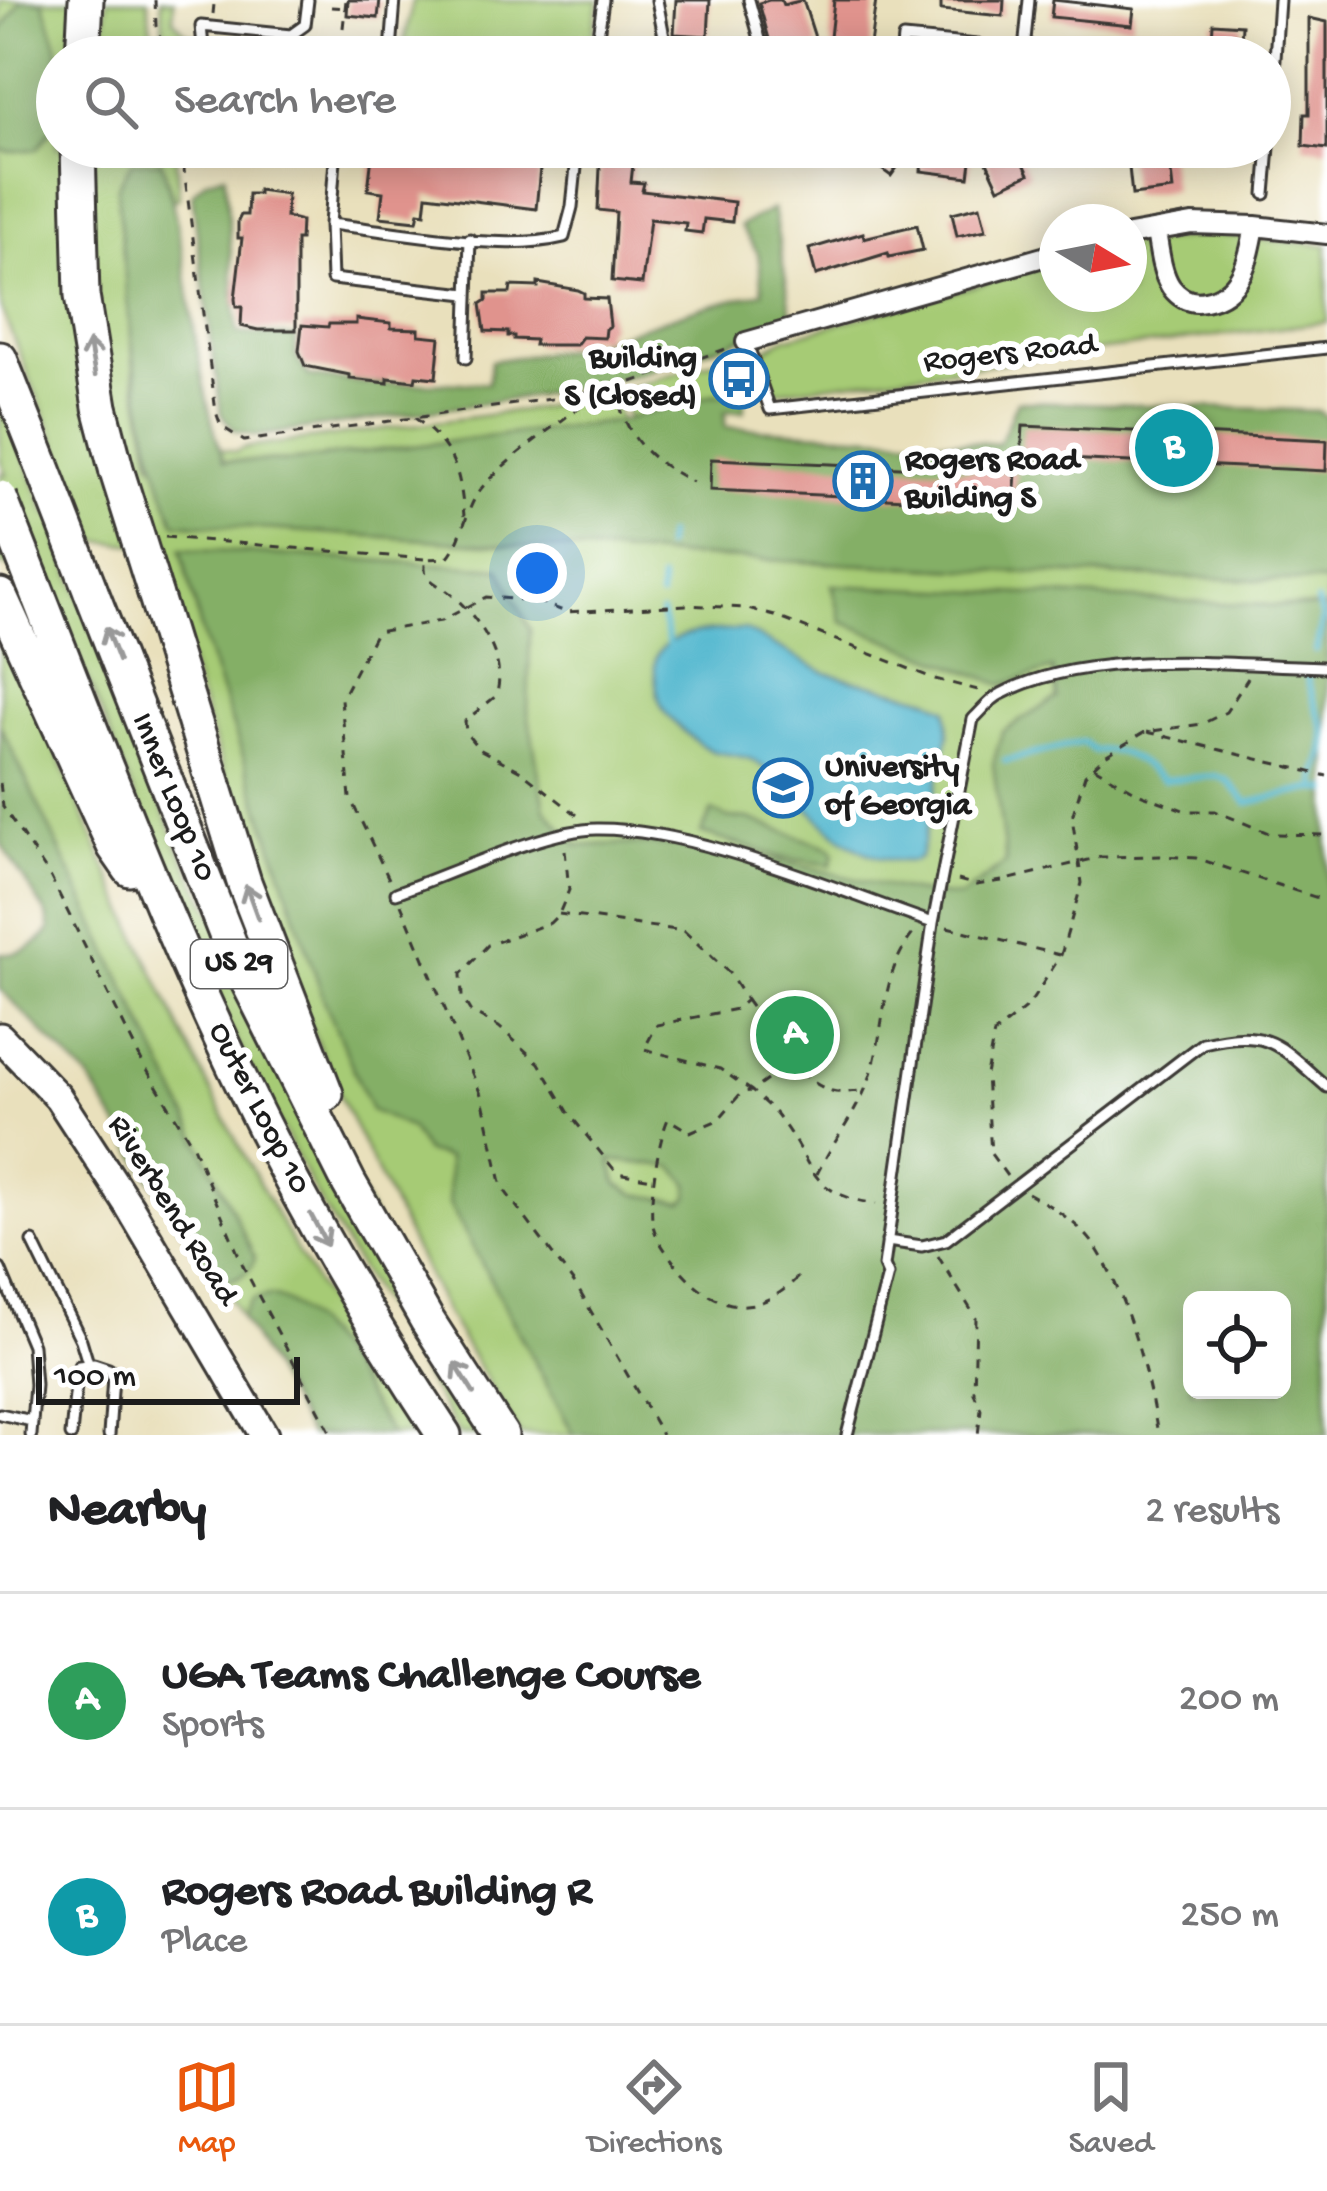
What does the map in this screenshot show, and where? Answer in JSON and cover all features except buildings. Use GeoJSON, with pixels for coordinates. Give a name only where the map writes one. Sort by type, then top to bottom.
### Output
{"type":"FeatureCollection","features":[{"type":"Feature","properties":{"kind":"highway"},"geometry":{"type":"LineString","coordinates":[[85,36],[87,2]]}},
{"type":"Feature","properties":{"kind":"highway"},"geometry":{"type":"LineString","coordinates":[[79,168],[82,296],[100,407],[117,472],[244,882],[329,1101],[428,1320]]}},
{"type":"Feature","properties":{"kind":"highway","name":"Inner Loop 10"},"geometry":{"type":"LineString","coordinates":[[0,359],[233,952],[349,1183],[501,1435]]}},
{"type":"Feature","properties":{"kind":"highway","name":"Outer Loop 10"},"geometry":{"type":"LineString","coordinates":[[0,498],[166,919],[244,1089],[327,1246],[444,1435]]}},
{"type":"Feature","properties":{"kind":"highway"},"geometry":{"type":"LineString","coordinates":[[0,596],[114,846],[166,919]]}},
{"type":"Feature","properties":{"kind":"street"},"geometry":{"type":"LineString","coordinates":[[1147,232],[1192,224],[1327,234]]}},
{"type":"Feature","properties":{"kind":"street"},"geometry":{"type":"LineString","coordinates":[[1156,230],[1172,288],[1196,303],[1225,295],[1237,283],[1249,261],[1255,226]]}},
{"type":"Feature","properties":{"kind":"street"},"geometry":{"type":"LineString","coordinates":[[746,342],[1039,258]]}},
{"type":"Feature","properties":{"kind":"street","name":"Riverbend Road"},"geometry":{"type":"LineString","coordinates":[[0,1037],[58,1097],[129,1206],[265,1435]]}},
{"type":"Feature","properties":{"kind":"lane"},"geometry":{"type":"LineString","coordinates":[[202,36],[201,26],[291,35],[305,25],[308,0]]}},
{"type":"Feature","properties":{"kind":"lane"},"geometry":{"type":"LineString","coordinates":[[392,36],[395,0]]}},
{"type":"Feature","properties":{"kind":"lane"},"geometry":{"type":"LineString","coordinates":[[598,36],[603,0]]}},
{"type":"Feature","properties":{"kind":"lane"},"geometry":{"type":"LineString","coordinates":[[657,0],[664,36]]}},
{"type":"Feature","properties":{"kind":"lane"},"geometry":{"type":"LineString","coordinates":[[749,0],[759,36]]}},
{"type":"Feature","properties":{"kind":"lane"},"geometry":{"type":"LineString","coordinates":[[1025,36],[1030,0]]}},
{"type":"Feature","properties":{"kind":"lane"},"geometry":{"type":"LineString","coordinates":[[1277,36],[1280,0]]}},
{"type":"Feature","properties":{"kind":"lane"},"geometry":{"type":"LineString","coordinates":[[334,168],[332,279],[467,294]]}},
{"type":"Feature","properties":{"kind":"lane"},"geometry":{"type":"LineString","coordinates":[[330,224],[542,243],[564,237],[576,168]]}},
{"type":"Feature","properties":{"kind":"lane"},"geometry":{"type":"LineString","coordinates":[[1265,194],[1267,168]]}},
{"type":"Feature","properties":{"kind":"lane"},"geometry":{"type":"LineString","coordinates":[[466,358],[470,239]]}},
{"type":"Feature","properties":{"kind":"lane","name":"Rogers Road"},"geometry":{"type":"LineString","coordinates":[[746,342],[770,409],[1327,347]]}},
{"type":"Feature","properties":{"kind":"lane"},"geometry":{"type":"LineString","coordinates":[[847,1435],[889,1275],[884,1266],[887,1241],[933,923],[973,719],[997,695],[1096,665],[1327,667]]}},
{"type":"Feature","properties":{"kind":"lane"},"geometry":{"type":"LineString","coordinates":[[396,893],[530,844],[595,828],[720,850],[933,923]]}},
{"type":"Feature","properties":{"kind":"lane"},"geometry":{"type":"LineString","coordinates":[[887,1241],[930,1244],[946,1240],[1203,1043],[1236,1035],[1272,1040],[1327,1088]]}},
{"type":"Feature","properties":{"kind":"lane"},"geometry":{"type":"LineString","coordinates":[[33,1242],[88,1364]]}},
{"type":"Feature","properties":{"kind":"lane"},"geometry":{"type":"LineString","coordinates":[[0,1269],[32,1345],[31,1435]]}},
{"type":"Feature","properties":{"kind":"lane"},"geometry":{"type":"LineString","coordinates":[[71,1435],[77,1375],[80,1366],[88,1364],[110,1369],[113,1377],[109,1435]]}},
{"type":"Feature","properties":{"kind":"lane"},"geometry":{"type":"LineString","coordinates":[[0,1414],[32,1421]]}},
{"type":"Feature","properties":{"kind":"path"},"geometry":{"type":"LineString","coordinates":[[155,0],[159,36]]}},
{"type":"Feature","properties":{"kind":"path"},"geometry":{"type":"LineString","coordinates":[[343,28],[346,0]]}},
{"type":"Feature","properties":{"kind":"path"},"geometry":{"type":"LineString","coordinates":[[213,16],[214,4]]}},
{"type":"Feature","properties":{"kind":"path"},"geometry":{"type":"LineString","coordinates":[[331,7],[346,8]]}},
{"type":"Feature","properties":{"kind":"path"},"geometry":{"type":"LineString","coordinates":[[184,168],[220,426],[244,441],[544,400],[616,385],[746,342]]}},
{"type":"Feature","properties":{"kind":"path"},"geometry":{"type":"LineString","coordinates":[[616,385],[622,419],[643,452],[693,482]]}},
{"type":"Feature","properties":{"kind":"path"},"geometry":{"type":"LineString","coordinates":[[147,536],[447,558],[482,485],[604,388]]}},
{"type":"Feature","properties":{"kind":"path"},"geometry":{"type":"LineString","coordinates":[[413,417],[435,433],[460,470],[464,518]]}},
{"type":"Feature","properties":{"kind":"path"},"geometry":{"type":"LineString","coordinates":[[426,559],[429,578],[465,608],[499,666],[496,696],[465,721],[466,733],[479,749],[521,771],[595,828]]}},
{"type":"Feature","properties":{"kind":"path"},"geometry":{"type":"LineString","coordinates":[[662,1435],[577,1288],[502,1187],[482,1097],[396,893],[350,798],[341,699],[376,632],[441,621],[486,597],[537,601],[566,612],[686,605],[744,608],[935,679],[997,695]]}},
{"type":"Feature","properties":{"kind":"path"},"geometry":{"type":"LineString","coordinates":[[1158,1435],[1153,1400],[1118,1293],[1094,1244],[1051,1206],[1016,1187],[991,1154],[986,1075],[994,1034],[1029,1005],[1061,956],[1082,883],[1072,817],[1085,775],[1145,731],[1202,724],[1226,712],[1256,665]]}},
{"type":"Feature","properties":{"kind":"path"},"geometry":{"type":"LineString","coordinates":[[1145,731],[1327,776]]}},
{"type":"Feature","properties":{"kind":"path"},"geometry":{"type":"LineString","coordinates":[[1094,767],[1140,794],[1186,811],[1215,812],[1271,835],[1327,836]]}},
{"type":"Feature","properties":{"kind":"path"},"geometry":{"type":"LineString","coordinates":[[0,783],[3,807],[51,878],[141,1060],[193,1146],[244,1268],[332,1435]]}},
{"type":"Feature","properties":{"kind":"path"},"geometry":{"type":"LineString","coordinates":[[564,836],[569,890],[559,914],[550,923],[488,945],[461,974],[462,997],[471,1012],[499,1027],[539,1063],[570,1115],[617,1173],[656,1180]]}},
{"type":"Feature","properties":{"kind":"path"},"geometry":{"type":"LineString","coordinates":[[945,877],[976,885],[1101,857],[1196,858],[1327,901]]}},
{"type":"Feature","properties":{"kind":"path"},"geometry":{"type":"LineString","coordinates":[[559,914],[684,931],[729,973],[808,1077],[834,1092],[863,1090]]}},
{"type":"Feature","properties":{"kind":"path"},"geometry":{"type":"LineString","coordinates":[[816,1176],[871,1075],[887,988],[897,959],[920,926],[933,923],[1061,956]]}},
{"type":"Feature","properties":{"kind":"path"},"geometry":{"type":"LineString","coordinates":[[746,1000],[736,1009],[657,1025],[644,1049],[720,1069],[752,1090],[779,1118],[826,1189],[865,1202]]}},
{"type":"Feature","properties":{"kind":"path"},"geometry":{"type":"LineString","coordinates":[[793,1061],[742,1092],[718,1120],[690,1132],[668,1119],[652,1221],[661,1245],[682,1272],[721,1303],[758,1304],[779,1297],[798,1277]]}},
{"type":"Feature","properties":{"kind":"path"},"geometry":{"type":"LineString","coordinates":[[930,1244],[976,1318],[974,1393],[981,1409],[979,1435]]}},
{"type":"Feature","properties":{"kind":"green space","name":"University of Georgia"},"geometry":{"type":"Polygon","coordinates":[[[0,0],[74,0],[71,36],[36,36],[36,168],[71,168],[113,421],[89,274],[92,168],[149,168],[118,187],[134,372],[152,463],[606,552],[1327,582],[1327,608],[832,586],[1327,623],[1327,1435],[508,1313],[574,1435],[520,1435],[446,1313],[344,1105],[288,974],[152,546],[57,538],[177,845],[488,1435],[459,1435],[319,1200],[221,1011],[45,573],[0,565],[0,474],[6,474],[0,460],[0,392],[46,513],[87,517],[0,306],[0,0]],[[181,550],[507,585],[361,562],[181,550]]]}},
{"type":"Feature","properties":{"kind":"green space"},"geometry":{"type":"Polygon","coordinates":[[[22,0],[43,1],[54,36],[36,36],[36,149],[0,149],[0,32],[22,0]]]}},
{"type":"Feature","properties":{"kind":"green space"},"geometry":{"type":"Polygon","coordinates":[[[107,0],[148,0],[153,36],[104,36],[107,0]]]}},
{"type":"Feature","properties":{"kind":"green space"},"geometry":{"type":"Polygon","coordinates":[[[161,0],[174,0],[173,19],[194,36],[165,36],[161,0]]]}},
{"type":"Feature","properties":{"kind":"green space"},"geometry":{"type":"Polygon","coordinates":[[[413,0],[599,0],[593,36],[405,36],[413,0]]]}},
{"type":"Feature","properties":{"kind":"green space"},"geometry":{"type":"Polygon","coordinates":[[[128,168],[163,168],[204,387],[224,461],[291,461],[620,421],[712,395],[745,395],[744,411],[725,412],[725,427],[999,444],[1017,401],[1318,411],[1327,417],[1327,582],[606,552],[175,523],[141,398],[117,187],[128,168]]]}},
{"type":"Feature","properties":{"kind":"green space","name":"University of Georgia"},"geometry":{"type":"Polygon","coordinates":[[[163,168],[177,168],[179,198],[174,201],[163,168]]]}},
{"type":"Feature","properties":{"kind":"green space"},"geometry":{"type":"Polygon","coordinates":[[[225,174],[237,333],[296,337],[296,357],[309,376],[372,384],[488,383],[491,361],[584,347],[763,292],[758,253],[740,226],[773,209],[793,320],[640,374],[528,397],[256,436],[235,431],[221,414],[192,195],[206,180],[225,174]]]}},
{"type":"Feature","properties":{"kind":"green space"},"geometry":{"type":"Polygon","coordinates":[[[1216,235],[1327,245],[1327,322],[777,391],[768,386],[764,350],[786,338],[1039,268],[1039,312],[1147,312],[1147,242],[1216,235]]]}},
{"type":"Feature","properties":{"kind":"green space"},"geometry":{"type":"Polygon","coordinates":[[[730,356],[745,364],[751,394],[712,395],[627,419],[623,396],[628,388],[730,356]]]}},
{"type":"Feature","properties":{"kind":"green space"},"geometry":{"type":"Polygon","coordinates":[[[604,394],[613,399],[620,421],[291,461],[223,461],[219,449],[236,452],[539,408],[604,394]]]}},
{"type":"Feature","properties":{"kind":"green space","name":"University of Georgia"},"geometry":{"type":"Polygon","coordinates":[[[181,549],[500,568],[530,629],[528,712],[545,809],[578,846],[650,844],[724,851],[889,887],[960,897],[1006,863],[993,764],[1002,732],[1057,698],[1053,669],[1002,685],[842,622],[832,585],[1327,608],[1327,1435],[574,1435],[449,1203],[448,1158],[425,1152],[410,1128],[371,1110],[324,1000],[202,633],[181,549]],[[611,1160],[617,1183],[635,1194],[683,1202],[689,1197],[689,1184],[674,1167],[611,1160]]]}},
{"type":"Feature","properties":{"kind":"green space"},"geometry":{"type":"Polygon","coordinates":[[[0,617],[136,933],[236,1140],[291,1241],[413,1435],[391,1435],[325,1336],[299,1310],[253,1300],[241,1317],[221,1282],[239,1278],[0,725],[0,617]]]}},
{"type":"Feature","properties":{"kind":"green space"},"geometry":{"type":"Polygon","coordinates":[[[0,725],[255,1258],[238,1277],[221,1282],[199,1258],[90,1080],[0,989],[0,953],[28,949],[50,930],[47,915],[0,842],[0,725]]]}},
{"type":"Feature","properties":{"kind":"green space"},"geometry":{"type":"Polygon","coordinates":[[[712,811],[831,848],[831,865],[780,857],[701,833],[712,811]]]}},
{"type":"Feature","properties":{"kind":"green space"},"geometry":{"type":"Polygon","coordinates":[[[270,1296],[287,1302],[322,1333],[391,1435],[309,1435],[241,1317],[252,1300],[270,1296]]]}},
{"type":"Feature","properties":{"kind":"water"},"geometry":{"type":"Polygon","coordinates":[[[745,630],[826,673],[929,699],[947,709],[949,734],[920,857],[888,860],[866,853],[827,826],[754,761],[710,750],[665,712],[655,679],[658,653],[687,635],[745,630]]]}},
{"type":"Feature","properties":{"kind":"waterway"},"geometry":{"type":"LineString","coordinates":[[665,547],[667,535]]}},
{"type":"Feature","properties":{"kind":"waterway"},"geometry":{"type":"LineString","coordinates":[[660,597],[661,580]]}},
{"type":"Feature","properties":{"kind":"waterway"},"geometry":{"type":"LineString","coordinates":[[1316,651],[1323,618],[1317,602]]}},
{"type":"Feature","properties":{"kind":"waterway"},"geometry":{"type":"LineString","coordinates":[[661,613],[669,645]]}},
{"type":"Feature","properties":{"kind":"waterway"},"geometry":{"type":"LineString","coordinates":[[1307,673],[1324,732],[1318,788]]}},
{"type":"Feature","properties":{"kind":"waterway"},"geometry":{"type":"LineString","coordinates":[[1005,761],[1083,742],[1094,751],[1114,751],[1132,758],[1163,780],[1216,776],[1227,780],[1247,803],[1327,790]]}},
{"type":"Feature","properties":{"kind":"place","name":"Building S (Closed)"},"geometry":{"type":"Point","coordinates":[739,379]}},
{"type":"Feature","properties":{"kind":"place","name":"Rogers Road Building R"},"geometry":{"type":"Point","coordinates":[1174,448]}},
{"type":"Feature","properties":{"kind":"place","name":"Rogers Road Building S"},"geometry":{"type":"Point","coordinates":[863,481]}},
{"type":"Feature","properties":{"kind":"place","name":"University of Georgia"},"geometry":{"type":"Point","coordinates":[783,788]}},
{"type":"Feature","properties":{"kind":"place","name":"UGA Teams Challenge Course"},"geometry":{"type":"Point","coordinates":[795,1035]}}]}
